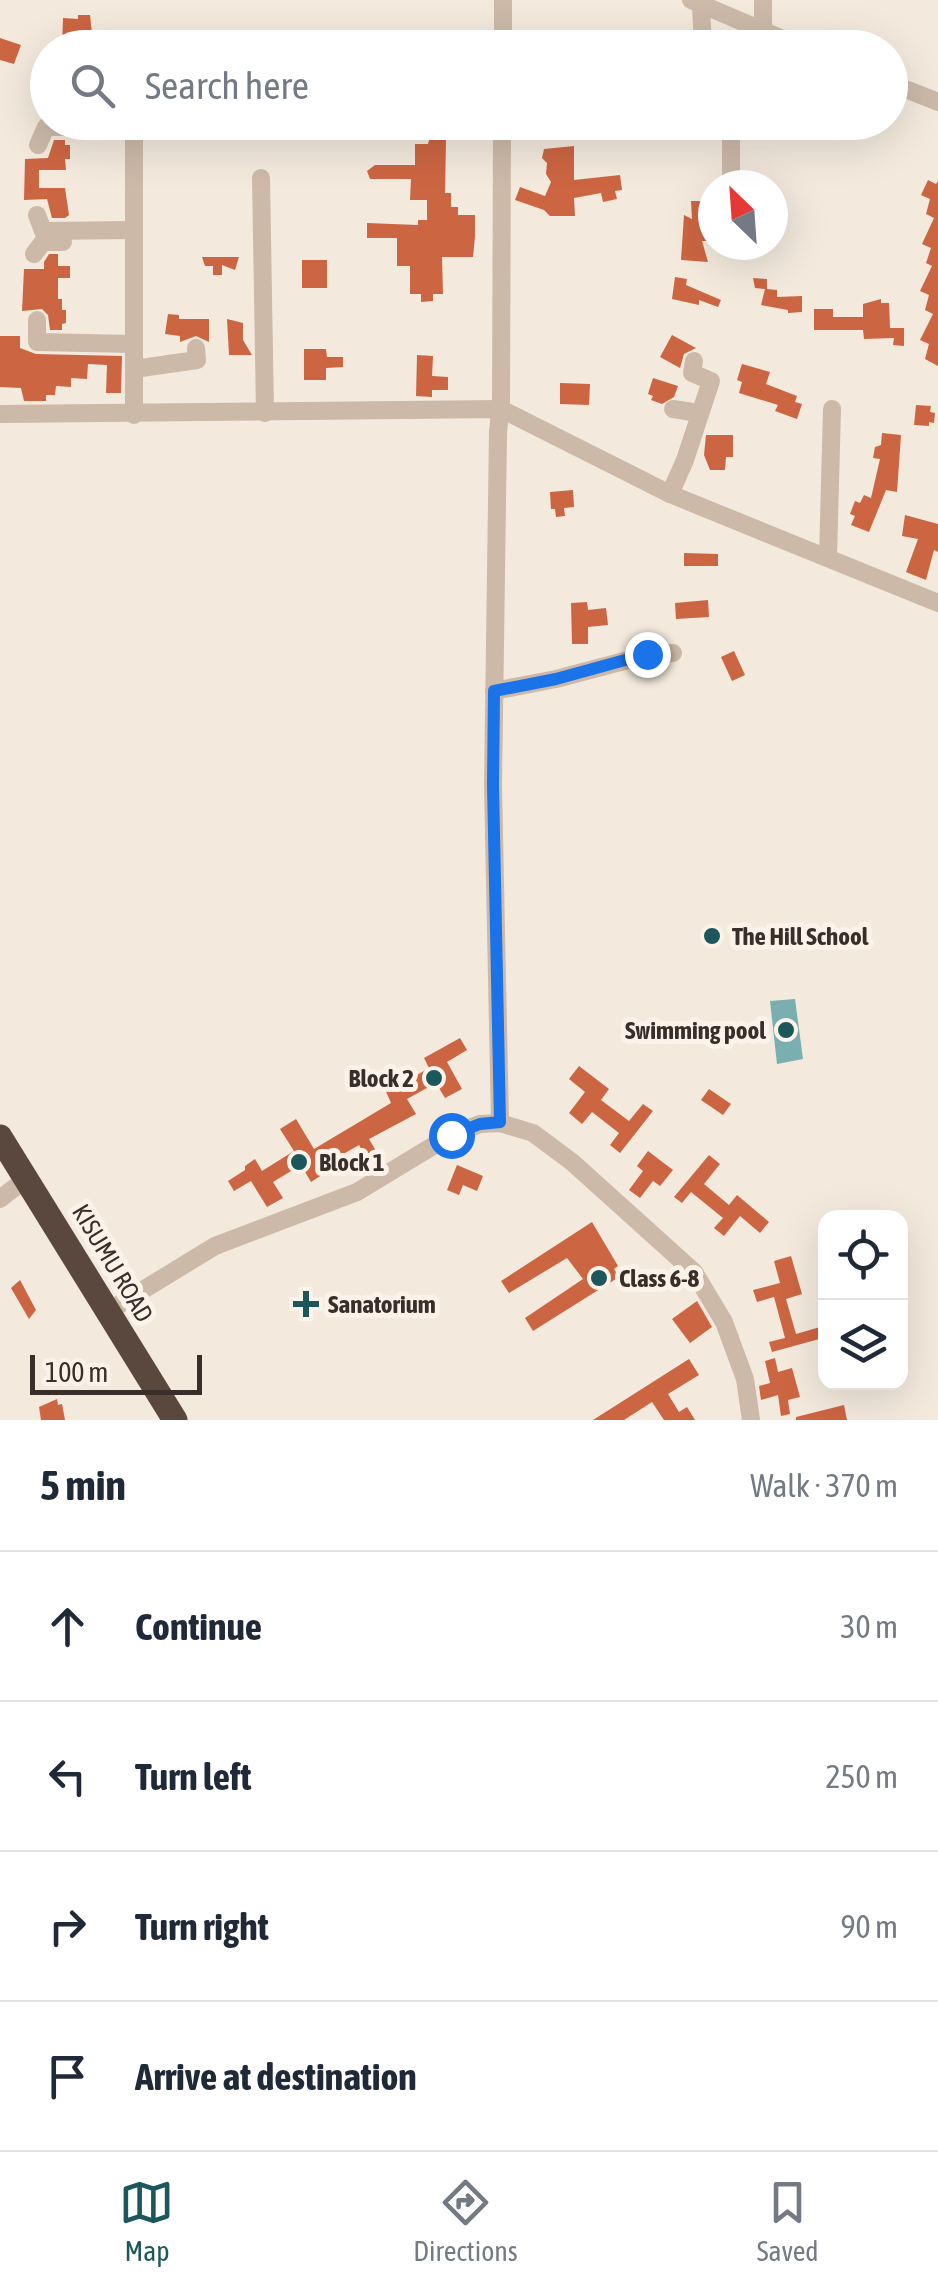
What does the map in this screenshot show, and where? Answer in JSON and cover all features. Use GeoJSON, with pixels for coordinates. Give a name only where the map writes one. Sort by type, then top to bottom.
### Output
{"type":"FeatureCollection","features":[{"type":"Feature","properties":{"kind":"highway","name":"KISUMU ROAD"},"geometry":{"type":"LineString","coordinates":[[0,1137],[175,1420]]}},
{"type":"Feature","properties":{"kind":"street"},"geometry":{"type":"LineString","coordinates":[[503,0],[503,30]]}},
{"type":"Feature","properties":{"kind":"street"},"geometry":{"type":"LineString","coordinates":[[763,30],[764,0]]}},
{"type":"Feature","properties":{"kind":"street"},"geometry":{"type":"LineString","coordinates":[[696,2],[761,30]]}},
{"type":"Feature","properties":{"kind":"street"},"geometry":{"type":"LineString","coordinates":[[696,2],[701,30]]}},
{"type":"Feature","properties":{"kind":"street"},"geometry":{"type":"LineString","coordinates":[[908,90],[938,102]]}},
{"type":"Feature","properties":{"kind":"street"},"geometry":{"type":"LineString","coordinates":[[38,145],[40,140]]}},
{"type":"Feature","properties":{"kind":"street"},"geometry":{"type":"LineString","coordinates":[[132,140],[134,415]]}},
{"type":"Feature","properties":{"kind":"street"},"geometry":{"type":"LineString","coordinates":[[500,1122],[493,805],[502,140]]}},
{"type":"Feature","properties":{"kind":"street"},"geometry":{"type":"LineString","coordinates":[[731,140],[731,170]]}},
{"type":"Feature","properties":{"kind":"street"},"geometry":{"type":"LineString","coordinates":[[261,178],[266,413]]}},
{"type":"Feature","properties":{"kind":"street"},"geometry":{"type":"LineString","coordinates":[[37,214],[43,231],[134,236]]}},
{"type":"Feature","properties":{"kind":"street"},"geometry":{"type":"LineString","coordinates":[[34,254],[43,242],[134,236]]}},
{"type":"Feature","properties":{"kind":"street"},"geometry":{"type":"LineString","coordinates":[[37,320],[37,342],[134,344]]}},
{"type":"Feature","properties":{"kind":"street"},"geometry":{"type":"LineString","coordinates":[[134,368],[197,360],[196,348]]}},
{"type":"Feature","properties":{"kind":"street"},"geometry":{"type":"LineString","coordinates":[[670,494],[711,382],[692,373],[694,361]]}},
{"type":"Feature","properties":{"kind":"street"},"geometry":{"type":"LineString","coordinates":[[673,409],[699,414]]}},
{"type":"Feature","properties":{"kind":"street"},"geometry":{"type":"LineString","coordinates":[[828,558],[832,409]]}},
{"type":"Feature","properties":{"kind":"street"},"geometry":{"type":"LineString","coordinates":[[0,414],[500,410],[670,494],[938,604]]}},
{"type":"Feature","properties":{"kind":"street"},"geometry":{"type":"LineString","coordinates":[[494,691],[647,654],[672,653]]}},
{"type":"Feature","properties":{"kind":"street"},"geometry":{"type":"LineString","coordinates":[[106,1312],[215,1246],[357,1192],[451,1135],[480,1124],[500,1122],[534,1133],[572,1162],[694,1272],[724,1322],[744,1379],[751,1420]]}},
{"type":"Feature","properties":{"kind":"street"},"geometry":{"type":"LineString","coordinates":[[0,1199],[27,1178]]}},
{"type":"Feature","properties":{"kind":"water","name":"Swimming pool"},"geometry":{"type":"Polygon","coordinates":[[[795,999],[803,1059],[777,1064],[770,1001],[795,999]]]}},
{"type":"Feature","properties":{"kind":"building"},"geometry":{"type":"Polygon","coordinates":[[[78,15],[90,15],[92,30],[63,30],[63,18],[78,19],[78,15]]]}},
{"type":"Feature","properties":{"kind":"building"},"geometry":{"type":"Polygon","coordinates":[[[0,38],[21,45],[14,64],[0,60],[0,38]]]}},
{"type":"Feature","properties":{"kind":"building"},"geometry":{"type":"Polygon","coordinates":[[[54,140],[65,140],[65,145],[70,145],[70,159],[65,159],[66,170],[39,170],[39,188],[65,188],[69,215],[65,218],[52,218],[47,199],[24,200],[25,159],[48,158],[54,140]]]}},
{"type":"Feature","properties":{"kind":"building"},"geometry":{"type":"Polygon","coordinates":[[[429,140],[446,140],[445,193],[451,193],[451,207],[458,207],[458,215],[475,215],[475,237],[473,257],[442,257],[443,294],[433,294],[433,301],[421,302],[421,294],[410,294],[410,266],[397,266],[397,238],[367,238],[367,223],[418,225],[418,220],[427,220],[427,200],[410,200],[411,179],[370,179],[367,171],[375,165],[415,165],[415,144],[428,144],[429,140]]]}},
{"type":"Feature","properties":{"kind":"building"},"geometry":{"type":"Polygon","coordinates":[[[574,146],[574,180],[620,175],[622,190],[615,191],[617,199],[603,202],[601,193],[574,198],[575,216],[550,216],[515,200],[520,187],[545,196],[551,182],[542,158],[544,149],[574,146]]]}},
{"type":"Feature","properties":{"kind":"building"},"geometry":{"type":"Polygon","coordinates":[[[928,180],[936,184],[938,181],[938,366],[925,359],[929,344],[920,340],[933,314],[925,310],[929,295],[920,291],[932,266],[926,263],[931,248],[922,244],[934,218],[926,214],[930,199],[921,195],[928,180]]]}},
{"type":"Feature","properties":{"kind":"building"},"geometry":{"type":"Polygon","coordinates":[[[691,201],[698,201],[698,260],[708,262],[681,260],[684,215],[692,219],[691,201]]]}},
{"type":"Feature","properties":{"kind":"building"},"geometry":{"type":"Polygon","coordinates":[[[49,254],[58,254],[58,266],[70,266],[70,278],[58,278],[58,299],[62,299],[62,310],[66,310],[62,330],[50,330],[48,315],[42,309],[22,311],[24,269],[44,269],[49,254]]]}},
{"type":"Feature","properties":{"kind":"building"},"geometry":{"type":"Polygon","coordinates":[[[202,257],[239,257],[235,270],[222,265],[222,275],[213,275],[213,266],[205,266],[202,257]]]}},
{"type":"Feature","properties":{"kind":"building"},"geometry":{"type":"Polygon","coordinates":[[[302,260],[327,260],[327,288],[302,288],[302,260]]]}},
{"type":"Feature","properties":{"kind":"building"},"geometry":{"type":"Polygon","coordinates":[[[675,277],[687,279],[686,285],[721,300],[718,307],[699,300],[699,305],[672,299],[675,277]]]}},
{"type":"Feature","properties":{"kind":"building"},"geometry":{"type":"Polygon","coordinates":[[[753,278],[767,279],[767,289],[777,290],[777,297],[802,296],[802,312],[788,313],[761,305],[765,289],[755,288],[753,278]]]}},
{"type":"Feature","properties":{"kind":"building"},"geometry":{"type":"Polygon","coordinates":[[[881,299],[881,303],[889,303],[890,328],[904,328],[904,346],[893,345],[894,338],[864,339],[863,330],[814,330],[814,309],[833,309],[833,317],[863,317],[863,304],[881,299]]]}},
{"type":"Feature","properties":{"kind":"building"},"geometry":{"type":"Polygon","coordinates":[[[168,314],[179,315],[179,319],[209,319],[209,342],[196,336],[180,342],[180,336],[165,334],[168,314]]]}},
{"type":"Feature","properties":{"kind":"building"},"geometry":{"type":"Polygon","coordinates":[[[227,319],[243,323],[243,340],[252,355],[229,355],[227,319]]]}},
{"type":"Feature","properties":{"kind":"building"},"geometry":{"type":"Polygon","coordinates":[[[672,335],[696,348],[684,354],[680,368],[660,357],[672,335]]]}},
{"type":"Feature","properties":{"kind":"building"},"geometry":{"type":"Polygon","coordinates":[[[0,336],[20,336],[20,348],[36,354],[122,356],[121,393],[106,393],[107,365],[88,364],[87,379],[71,378],[71,387],[56,386],[55,395],[46,395],[46,401],[24,401],[21,388],[0,387],[0,336]]]}},
{"type":"Feature","properties":{"kind":"building"},"geometry":{"type":"Polygon","coordinates":[[[304,349],[326,349],[327,357],[343,357],[343,367],[326,368],[326,380],[304,380],[304,349]]]}},
{"type":"Feature","properties":{"kind":"building"},"geometry":{"type":"Polygon","coordinates":[[[417,355],[433,356],[432,376],[448,377],[448,390],[432,390],[432,397],[416,396],[417,355]]]}},
{"type":"Feature","properties":{"kind":"building"},"geometry":{"type":"Polygon","coordinates":[[[742,364],[770,372],[766,384],[797,396],[795,402],[802,404],[797,419],[775,411],[778,405],[739,393],[742,382],[737,380],[742,364]]]}},
{"type":"Feature","properties":{"kind":"building"},"geometry":{"type":"Polygon","coordinates":[[[653,378],[678,386],[674,397],[662,404],[651,400],[653,396],[648,394],[653,378]]]}},
{"type":"Feature","properties":{"kind":"building"},"geometry":{"type":"Polygon","coordinates":[[[560,383],[590,384],[589,405],[560,404],[560,383]]]}},
{"type":"Feature","properties":{"kind":"building"},"geometry":{"type":"Polygon","coordinates":[[[916,405],[931,406],[934,423],[914,425],[916,405]]]}},
{"type":"Feature","properties":{"kind":"building"},"geometry":{"type":"Polygon","coordinates":[[[882,433],[901,435],[897,492],[886,490],[869,532],[851,525],[855,516],[850,514],[855,501],[860,503],[864,495],[871,498],[880,459],[873,458],[875,447],[881,445],[882,433]]]}},
{"type":"Feature","properties":{"kind":"building"},"geometry":{"type":"Polygon","coordinates":[[[706,435],[733,435],[733,457],[726,457],[725,470],[710,470],[704,455],[706,435]]]}},
{"type":"Feature","properties":{"kind":"building"},"geometry":{"type":"Polygon","coordinates":[[[573,490],[574,507],[564,508],[565,516],[556,517],[550,492],[573,490]]]}},
{"type":"Feature","properties":{"kind":"building"},"geometry":{"type":"Polygon","coordinates":[[[905,515],[938,524],[938,552],[934,550],[926,580],[906,572],[918,539],[902,536],[905,515]]]}},
{"type":"Feature","properties":{"kind":"building"},"geometry":{"type":"Polygon","coordinates":[[[684,553],[718,554],[718,566],[684,566],[684,553]]]}},
{"type":"Feature","properties":{"kind":"building"},"geometry":{"type":"Polygon","coordinates":[[[708,600],[709,617],[676,619],[675,603],[708,600]]]}},
{"type":"Feature","properties":{"kind":"building"},"geometry":{"type":"Polygon","coordinates":[[[587,602],[588,610],[606,608],[608,625],[588,627],[588,644],[572,644],[571,603],[587,602]]]}},
{"type":"Feature","properties":{"kind":"building"},"geometry":{"type":"Polygon","coordinates":[[[734,651],[745,675],[732,681],[721,657],[734,651]]]}},
{"type":"Feature","properties":{"kind":"building"},"geometry":{"type":"Polygon","coordinates":[[[460,1038],[467,1050],[447,1062],[462,1089],[445,1098],[436,1083],[407,1099],[416,1114],[369,1139],[380,1158],[370,1164],[359,1145],[324,1165],[328,1171],[311,1182],[301,1165],[273,1182],[283,1198],[267,1207],[251,1181],[234,1191],[228,1181],[255,1159],[262,1171],[294,1151],[280,1129],[296,1119],[314,1149],[391,1103],[378,1073],[387,1067],[398,1086],[429,1068],[424,1058],[460,1038]]]}},
{"type":"Feature","properties":{"kind":"building"},"geometry":{"type":"Polygon","coordinates":[[[579,1066],[609,1089],[601,1100],[629,1121],[643,1104],[653,1111],[620,1153],[610,1145],[619,1133],[592,1112],[582,1124],[569,1113],[585,1092],[569,1079],[579,1066]]]}},
{"type":"Feature","properties":{"kind":"building"},"geometry":{"type":"Polygon","coordinates":[[[709,1089],[731,1104],[723,1115],[701,1100],[709,1089]]]}},
{"type":"Feature","properties":{"kind":"building"},"geometry":{"type":"Polygon","coordinates":[[[648,1151],[673,1170],[660,1186],[653,1181],[640,1198],[629,1190],[643,1171],[637,1166],[648,1151]]]}},
{"type":"Feature","properties":{"kind":"building"},"geometry":{"type":"Polygon","coordinates":[[[709,1155],[720,1164],[704,1184],[729,1205],[737,1195],[769,1222],[760,1233],[740,1216],[724,1236],[714,1228],[723,1218],[691,1192],[682,1203],[674,1197],[709,1155]]]}},
{"type":"Feature","properties":{"kind":"building"},"geometry":{"type":"Polygon","coordinates":[[[457,1165],[483,1176],[477,1191],[463,1185],[459,1195],[447,1190],[457,1165]]]}},
{"type":"Feature","properties":{"kind":"building","name":"Class 6-8"},"geometry":{"type":"Polygon","coordinates":[[[592,1222],[618,1266],[614,1269],[619,1277],[533,1331],[525,1318],[583,1279],[567,1258],[509,1293],[501,1281],[592,1222]]]}},
{"type":"Feature","properties":{"kind":"building"},"geometry":{"type":"Polygon","coordinates":[[[791,1256],[802,1294],[786,1299],[796,1334],[818,1328],[818,1339],[772,1352],[769,1342],[785,1338],[774,1297],[757,1302],[753,1290],[780,1283],[774,1261],[791,1256]]]}},
{"type":"Feature","properties":{"kind":"building"},"geometry":{"type":"Polygon","coordinates":[[[20,1280],[36,1310],[29,1319],[11,1288],[20,1280]]]}},
{"type":"Feature","properties":{"kind":"building"},"geometry":{"type":"Polygon","coordinates":[[[697,1301],[712,1327],[690,1343],[672,1319],[697,1301]]]}},
{"type":"Feature","properties":{"kind":"building"},"geometry":{"type":"Polygon","coordinates":[[[775,1358],[778,1372],[792,1368],[800,1397],[788,1400],[790,1414],[781,1416],[778,1395],[761,1400],[759,1386],[770,1383],[765,1361],[775,1358]]]}},
{"type":"Feature","properties":{"kind":"building"},"geometry":{"type":"Polygon","coordinates":[[[689,1359],[699,1375],[668,1394],[679,1412],[687,1407],[695,1420],[664,1420],[652,1402],[624,1420],[593,1420],[689,1359]]]}},
{"type":"Feature","properties":{"kind":"building"},"geometry":{"type":"Polygon","coordinates":[[[57,1399],[65,1420],[41,1420],[39,1407],[57,1399]]]}},
{"type":"Feature","properties":{"kind":"building"},"geometry":{"type":"Polygon","coordinates":[[[844,1405],[847,1420],[796,1420],[796,1417],[844,1405]]]}},
{"type":"Feature","properties":{"kind":"place","name":"The Hill School"},"geometry":{"type":"Point","coordinates":[712,936]}},
{"type":"Feature","properties":{"kind":"place","name":"Swimming pool"},"geometry":{"type":"Point","coordinates":[786,1030]}},
{"type":"Feature","properties":{"kind":"place","name":"Block 2"},"geometry":{"type":"Point","coordinates":[434,1078]}},
{"type":"Feature","properties":{"kind":"place","name":"Block 1"},"geometry":{"type":"Point","coordinates":[299,1162]}},
{"type":"Feature","properties":{"kind":"place","name":"Class 6-8"},"geometry":{"type":"Point","coordinates":[599,1278]}},
{"type":"Feature","properties":{"kind":"place","name":"Sanatorium"},"geometry":{"type":"Point","coordinates":[306,1304]}},
{"type":"Feature","properties":{"kind":"route"},"geometry":{"type":"LineString","coordinates":[[451,1135],[480,1124],[500,1122],[494,691],[647,654]]}}]}
